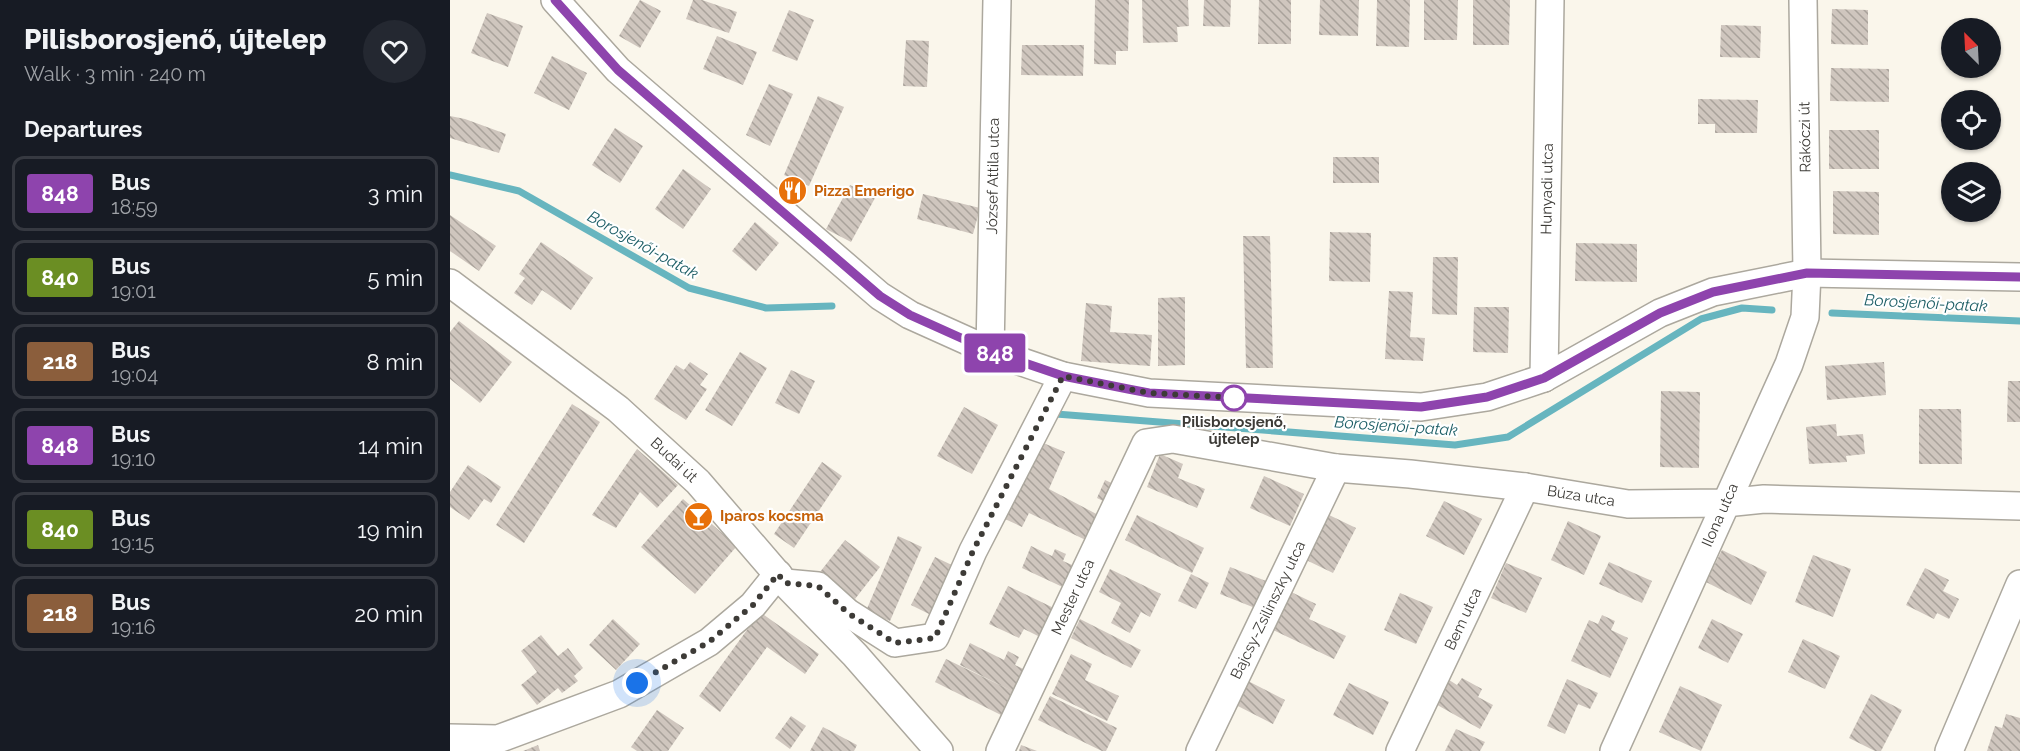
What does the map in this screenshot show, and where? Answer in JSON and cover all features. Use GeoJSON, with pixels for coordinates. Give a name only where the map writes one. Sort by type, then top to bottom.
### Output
{"type":"FeatureCollection","features":[{"type":"Feature","properties":{"kind":"street"},"geometry":{"type":"LineString","coordinates":[[555,0],[618,70],[880,296],[910,315],[990,351],[1063,376],[1149,393],[1421,407],[1487,397],[1544,378],[1660,313],[1713,292],[1807,273],[2020,277]]}},
{"type":"Feature","properties":{"kind":"street","name":"József Attila utca"},"geometry":{"type":"LineString","coordinates":[[990,351],[997,0]]}},
{"type":"Feature","properties":{"kind":"street","name":"Hunyadi utca"},"geometry":{"type":"LineString","coordinates":[[1544,378],[1550,0]]}},
{"type":"Feature","properties":{"kind":"street","name":"Rákóczi út"},"geometry":{"type":"LineString","coordinates":[[1803,0],[1807,273]]}},
{"type":"Feature","properties":{"kind":"street","name":"Ilona utca"},"geometry":{"type":"LineString","coordinates":[[1614,751],[1793,354],[1805,317],[1807,273]]}},
{"type":"Feature","properties":{"kind":"street","name":"Budai út"},"geometry":{"type":"LineString","coordinates":[[450,283],[618,409],[698,482],[781,578],[855,655],[939,751]]}},
{"type":"Feature","properties":{"kind":"street"},"geometry":{"type":"LineString","coordinates":[[450,738],[498,739],[619,694],[709,642],[781,578],[818,586],[848,613],[895,643],[935,638],[973,551],[1063,376]]}},
{"type":"Feature","properties":{"kind":"street","name":"Búza utca"},"geometry":{"type":"LineString","coordinates":[[1146,443],[1173,439],[1336,468],[1525,487],[1628,504],[1725,503],[1764,499],[2020,506]]}},
{"type":"Feature","properties":{"kind":"street","name":"Mester utca"},"geometry":{"type":"LineString","coordinates":[[1000,751],[1146,443]]}},
{"type":"Feature","properties":{"kind":"street","name":"Bajcsy-Zsilinszky utca"},"geometry":{"type":"LineString","coordinates":[[1200,751],[1336,468]]}},
{"type":"Feature","properties":{"kind":"street","name":"Bem utca"},"geometry":{"type":"LineString","coordinates":[[1400,751],[1525,487]]}},
{"type":"Feature","properties":{"kind":"street"},"geometry":{"type":"LineString","coordinates":[[1949,751],[2020,584]]}},
{"type":"Feature","properties":{"kind":"building"},"geometry":{"type":"Polygon","coordinates":[[[640,0],[661,11],[640,48],[619,36],[640,0]]]}},
{"type":"Feature","properties":{"kind":"building"},"geometry":{"type":"Polygon","coordinates":[[[693,0],[702,0],[737,12],[729,33],[686,19],[693,0]]]}},
{"type":"Feature","properties":{"kind":"building"},"geometry":{"type":"Polygon","coordinates":[[[1095,0],[1129,0],[1128,51],[1116,51],[1116,65],[1094,64],[1095,0]]]}},
{"type":"Feature","properties":{"kind":"building"},"geometry":{"type":"Polygon","coordinates":[[[1142,0],[1188,0],[1189,26],[1177,27],[1178,42],[1143,43],[1142,0]]]}},
{"type":"Feature","properties":{"kind":"building"},"geometry":{"type":"Polygon","coordinates":[[[1204,0],[1231,0],[1230,27],[1203,26],[1204,0]]]}},
{"type":"Feature","properties":{"kind":"building"},"geometry":{"type":"Polygon","coordinates":[[[1259,0],[1291,0],[1291,44],[1258,44],[1259,0]]]}},
{"type":"Feature","properties":{"kind":"building"},"geometry":{"type":"Polygon","coordinates":[[[1320,0],[1359,0],[1358,36],[1319,35],[1320,0]]]}},
{"type":"Feature","properties":{"kind":"building"},"geometry":{"type":"Polygon","coordinates":[[[1377,0],[1410,0],[1409,47],[1376,46],[1377,0]]]}},
{"type":"Feature","properties":{"kind":"building"},"geometry":{"type":"Polygon","coordinates":[[[1424,0],[1458,0],[1457,40],[1424,40],[1424,0]]]}},
{"type":"Feature","properties":{"kind":"building"},"geometry":{"type":"Polygon","coordinates":[[[1473,0],[1510,0],[1509,45],[1473,45],[1473,0]]]}},
{"type":"Feature","properties":{"kind":"building"},"geometry":{"type":"Polygon","coordinates":[[[1832,9],[1868,10],[1868,45],[1831,44],[1832,9]]]}},
{"type":"Feature","properties":{"kind":"building"},"geometry":{"type":"Polygon","coordinates":[[[789,10],[814,20],[797,61],[772,51],[789,10]]]}},
{"type":"Feature","properties":{"kind":"building"},"geometry":{"type":"Polygon","coordinates":[[[487,13],[523,26],[508,67],[471,53],[487,13]]]}},
{"type":"Feature","properties":{"kind":"building"},"geometry":{"type":"Polygon","coordinates":[[[1721,25],[1761,26],[1760,58],[1720,57],[1721,25]]]}},
{"type":"Feature","properties":{"kind":"building"},"geometry":{"type":"Polygon","coordinates":[[[717,36],[757,52],[743,85],[703,69],[717,36]]]}},
{"type":"Feature","properties":{"kind":"building"},"geometry":{"type":"Polygon","coordinates":[[[906,40],[929,41],[927,87],[903,86],[906,40]]]}},
{"type":"Feature","properties":{"kind":"building"},"geometry":{"type":"Polygon","coordinates":[[[1022,45],[1084,45],[1083,76],[1021,75],[1022,45]]]}},
{"type":"Feature","properties":{"kind":"building"},"geometry":{"type":"Polygon","coordinates":[[[552,56],[587,73],[569,110],[534,93],[552,56]]]}},
{"type":"Feature","properties":{"kind":"building"},"geometry":{"type":"Polygon","coordinates":[[[1831,68],[1889,69],[1889,102],[1830,101],[1831,68]]]}},
{"type":"Feature","properties":{"kind":"building"},"geometry":{"type":"Polygon","coordinates":[[[769,84],[793,94],[770,146],[746,135],[769,84]]]}},
{"type":"Feature","properties":{"kind":"building"},"geometry":{"type":"Polygon","coordinates":[[[818,96],[844,107],[809,186],[784,175],[818,96]]]}},
{"type":"Feature","properties":{"kind":"building"},"geometry":{"type":"Polygon","coordinates":[[[1698,99],[1758,100],[1757,133],[1715,133],[1715,124],[1698,124],[1698,99]]]}},
{"type":"Feature","properties":{"kind":"building"},"geometry":{"type":"Polygon","coordinates":[[[450,116],[506,134],[499,153],[450,138],[450,116]]]}},
{"type":"Feature","properties":{"kind":"building"},"geometry":{"type":"Polygon","coordinates":[[[615,128],[643,146],[620,183],[592,165],[615,128]]]}},
{"type":"Feature","properties":{"kind":"building"},"geometry":{"type":"Polygon","coordinates":[[[1829,130],[1879,130],[1879,169],[1829,169],[1829,130]]]}},
{"type":"Feature","properties":{"kind":"building"},"geometry":{"type":"Polygon","coordinates":[[[1333,157],[1379,157],[1379,183],[1333,183],[1333,157]]]}},
{"type":"Feature","properties":{"kind":"building"},"geometry":{"type":"Polygon","coordinates":[[[683,169],[711,189],[683,229],[655,209],[683,169]]]}},
{"type":"Feature","properties":{"kind":"building"},"geometry":{"type":"Polygon","coordinates":[[[850,185],[875,198],[851,242],[826,229],[850,185]]]}},
{"type":"Feature","properties":{"kind":"building"},"geometry":{"type":"Polygon","coordinates":[[[1833,191],[1879,192],[1879,235],[1833,234],[1833,191]]]}},
{"type":"Feature","properties":{"kind":"building"},"geometry":{"type":"Polygon","coordinates":[[[923,194],[980,208],[973,234],[917,219],[923,194]]]}},
{"type":"Feature","properties":{"kind":"building"},"geometry":{"type":"Polygon","coordinates":[[[450,215],[496,246],[479,271],[450,251],[450,215]]]}},
{"type":"Feature","properties":{"kind":"building"},"geometry":{"type":"Polygon","coordinates":[[[755,222],[779,243],[756,271],[732,251],[755,222]]]}},
{"type":"Feature","properties":{"kind":"building"},"geometry":{"type":"Polygon","coordinates":[[[1330,232],[1371,233],[1370,282],[1329,281],[1330,232]]]}},
{"type":"Feature","properties":{"kind":"building"},"geometry":{"type":"Polygon","coordinates":[[[1243,236],[1270,236],[1273,368],[1246,368],[1243,236]]]}},
{"type":"Feature","properties":{"kind":"building"},"geometry":{"type":"Polygon","coordinates":[[[541,242],[593,278],[571,310],[542,290],[532,305],[514,293],[525,278],[519,274],[541,242]]]}},
{"type":"Feature","properties":{"kind":"building"},"geometry":{"type":"Polygon","coordinates":[[[1576,243],[1637,244],[1637,282],[1575,281],[1576,243]]]}},
{"type":"Feature","properties":{"kind":"building"},"geometry":{"type":"Polygon","coordinates":[[[1433,257],[1458,257],[1457,315],[1432,314],[1433,257]]]}},
{"type":"Feature","properties":{"kind":"building"},"geometry":{"type":"Polygon","coordinates":[[[1389,291],[1413,292],[1410,337],[1425,338],[1423,361],[1385,359],[1389,291]]]}},
{"type":"Feature","properties":{"kind":"building"},"geometry":{"type":"Polygon","coordinates":[[[1185,297],[1185,365],[1158,366],[1158,298],[1185,297]]]}},
{"type":"Feature","properties":{"kind":"building"},"geometry":{"type":"Polygon","coordinates":[[[1086,303],[1112,306],[1110,332],[1152,335],[1150,366],[1081,361],[1086,303]]]}},
{"type":"Feature","properties":{"kind":"building"},"geometry":{"type":"Polygon","coordinates":[[[1474,307],[1509,307],[1508,353],[1473,352],[1474,307]]]}},
{"type":"Feature","properties":{"kind":"building"},"geometry":{"type":"Polygon","coordinates":[[[459,321],[512,362],[480,403],[450,379],[450,332],[459,321]]]}},
{"type":"Feature","properties":{"kind":"building"},"geometry":{"type":"Polygon","coordinates":[[[740,352],[767,368],[732,426],[705,410],[740,352]]]}},
{"type":"Feature","properties":{"kind":"building"},"geometry":{"type":"Polygon","coordinates":[[[690,362],[708,374],[700,385],[707,389],[686,420],[654,399],[676,365],[684,370],[690,362]]]}},
{"type":"Feature","properties":{"kind":"building"},"geometry":{"type":"Polygon","coordinates":[[[1884,362],[1886,395],[1827,400],[1825,366],[1884,362]]]}},
{"type":"Feature","properties":{"kind":"building"},"geometry":{"type":"Polygon","coordinates":[[[791,370],[815,381],[799,414],[775,403],[791,370]]]}},
{"type":"Feature","properties":{"kind":"building"},"geometry":{"type":"Polygon","coordinates":[[[2008,381],[2020,381],[2020,422],[2007,422],[2008,381]]]}},
{"type":"Feature","properties":{"kind":"building"},"geometry":{"type":"Polygon","coordinates":[[[1661,391],[1700,392],[1699,468],[1660,467],[1661,391]]]}},
{"type":"Feature","properties":{"kind":"building"},"geometry":{"type":"Polygon","coordinates":[[[572,404],[600,422],[524,543],[496,525],[572,404]]]}},
{"type":"Feature","properties":{"kind":"building"},"geometry":{"type":"Polygon","coordinates":[[[964,407],[998,425],[972,474],[937,456],[964,407]]]}},
{"type":"Feature","properties":{"kind":"building"},"geometry":{"type":"Polygon","coordinates":[[[1919,409],[1961,409],[1962,464],[1919,464],[1919,409]]]}},
{"type":"Feature","properties":{"kind":"building"},"geometry":{"type":"Polygon","coordinates":[[[1836,424],[1837,436],[1863,434],[1865,454],[1846,456],[1847,462],[1809,464],[1806,427],[1836,424]]]}},
{"type":"Feature","properties":{"kind":"building"},"geometry":{"type":"Polygon","coordinates":[[[1036,440],[1065,452],[1049,489],[1104,518],[1092,543],[1029,513],[1022,527],[1005,519],[1036,440]]]}},
{"type":"Feature","properties":{"kind":"building"},"geometry":{"type":"Polygon","coordinates":[[[637,449],[678,485],[657,508],[640,492],[616,528],[592,515],[637,449]]]}},
{"type":"Feature","properties":{"kind":"building"},"geometry":{"type":"Polygon","coordinates":[[[1160,454],[1183,464],[1178,478],[1205,489],[1197,508],[1147,487],[1160,454]]]}},
{"type":"Feature","properties":{"kind":"building"},"geometry":{"type":"Polygon","coordinates":[[[822,462],[842,476],[794,548],[774,534],[822,462]]]}},
{"type":"Feature","properties":{"kind":"building"},"geometry":{"type":"Polygon","coordinates":[[[468,465],[501,487],[491,503],[484,499],[469,520],[450,507],[450,492],[468,465]]]}},
{"type":"Feature","properties":{"kind":"building"},"geometry":{"type":"Polygon","coordinates":[[[1264,476],[1304,494],[1290,526],[1250,508],[1264,476]]]}},
{"type":"Feature","properties":{"kind":"building"},"geometry":{"type":"Polygon","coordinates":[[[1105,480],[1118,486],[1109,504],[1097,498],[1105,480]]]}},
{"type":"Feature","properties":{"kind":"building"},"geometry":{"type":"Polygon","coordinates":[[[683,499],[737,546],[695,594],[641,547],[683,499]]]}},
{"type":"Feature","properties":{"kind":"building"},"geometry":{"type":"Polygon","coordinates":[[[1444,501],[1482,519],[1464,555],[1426,536],[1444,501]]]}},
{"type":"Feature","properties":{"kind":"building"},"geometry":{"type":"Polygon","coordinates":[[[1327,514],[1356,528],[1333,573],[1304,559],[1327,514]]]}},
{"type":"Feature","properties":{"kind":"building"},"geometry":{"type":"Polygon","coordinates":[[[1137,515],[1204,548],[1192,573],[1125,540],[1137,515]]]}},
{"type":"Feature","properties":{"kind":"building"},"geometry":{"type":"Polygon","coordinates":[[[1568,521],[1601,536],[1584,575],[1551,560],[1568,521]]]}},
{"type":"Feature","properties":{"kind":"building"},"geometry":{"type":"Polygon","coordinates":[[[898,536],[922,547],[890,621],[866,611],[898,536]]]}},
{"type":"Feature","properties":{"kind":"building"},"geometry":{"type":"Polygon","coordinates":[[[845,540],[880,567],[855,599],[820,572],[845,540]]]}},
{"type":"Feature","properties":{"kind":"building"},"geometry":{"type":"Polygon","coordinates":[[[1031,546],[1052,556],[1055,549],[1066,554],[1063,561],[1079,568],[1069,590],[1022,568],[1031,546]]]}},
{"type":"Feature","properties":{"kind":"building"},"geometry":{"type":"Polygon","coordinates":[[[1722,550],[1767,572],[1751,605],[1706,582],[1722,550]]]}},
{"type":"Feature","properties":{"kind":"building"},"geometry":{"type":"Polygon","coordinates":[[[1813,555],[1851,569],[1833,617],[1795,602],[1813,555]]]}},
{"type":"Feature","properties":{"kind":"building"},"geometry":{"type":"Polygon","coordinates":[[[935,557],[956,567],[931,615],[911,605],[935,557]]]}},
{"type":"Feature","properties":{"kind":"building"},"geometry":{"type":"Polygon","coordinates":[[[1609,562],[1652,581],[1642,603],[1599,584],[1609,562]]]}},
{"type":"Feature","properties":{"kind":"building"},"geometry":{"type":"Polygon","coordinates":[[[1506,563],[1542,578],[1526,613],[1491,598],[1506,563]]]}},
{"type":"Feature","properties":{"kind":"building"},"geometry":{"type":"Polygon","coordinates":[[[1230,567],[1266,581],[1255,608],[1220,594],[1230,567]]]}},
{"type":"Feature","properties":{"kind":"building"},"geometry":{"type":"Polygon","coordinates":[[[1925,568],[1949,580],[1943,591],[1959,599],[1949,619],[1937,613],[1934,619],[1906,605],[1925,568]]]}},
{"type":"Feature","properties":{"kind":"building"},"geometry":{"type":"Polygon","coordinates":[[[1110,569],[1161,594],[1150,617],[1141,612],[1130,633],[1111,623],[1121,603],[1099,592],[1110,569]]]}},
{"type":"Feature","properties":{"kind":"building"},"geometry":{"type":"Polygon","coordinates":[[[1191,574],[1209,583],[1196,609],[1178,601],[1191,574]]]}},
{"type":"Feature","properties":{"kind":"building"},"geometry":{"type":"Polygon","coordinates":[[[1008,586],[1060,611],[1046,640],[1024,629],[1019,638],[989,624],[1008,586]]]}},
{"type":"Feature","properties":{"kind":"building"},"geometry":{"type":"Polygon","coordinates":[[[1285,589],[1316,604],[1309,619],[1346,636],[1334,659],[1267,627],[1285,589]]]}},
{"type":"Feature","properties":{"kind":"building"},"geometry":{"type":"Polygon","coordinates":[[[1400,593],[1433,607],[1416,644],[1384,630],[1400,593]]]}},
{"type":"Feature","properties":{"kind":"building"},"geometry":{"type":"Polygon","coordinates":[[[760,612],[819,654],[805,674],[767,647],[720,712],[699,696],[760,612]]]}},
{"type":"Feature","properties":{"kind":"building"},"geometry":{"type":"Polygon","coordinates":[[[1602,615],[1615,621],[1611,630],[1628,638],[1610,678],[1571,661],[1589,620],[1598,624],[1602,615]]]}},
{"type":"Feature","properties":{"kind":"building"},"geometry":{"type":"Polygon","coordinates":[[[613,619],[640,644],[616,670],[589,645],[613,619]]]}},
{"type":"Feature","properties":{"kind":"building"},"geometry":{"type":"Polygon","coordinates":[[[1080,619],[1141,650],[1131,668],[1071,638],[1080,619]]]}},
{"type":"Feature","properties":{"kind":"building"},"geometry":{"type":"Polygon","coordinates":[[[1712,619],[1743,634],[1728,663],[1698,648],[1712,619]]]}},
{"type":"Feature","properties":{"kind":"building"},"geometry":{"type":"Polygon","coordinates":[[[541,635],[558,656],[568,648],[583,668],[574,676],[578,681],[562,693],[558,688],[537,705],[521,685],[537,672],[521,651],[541,635]]]}},
{"type":"Feature","properties":{"kind":"building"},"geometry":{"type":"Polygon","coordinates":[[[1803,639],[1840,656],[1825,689],[1788,672],[1803,639]]]}},
{"type":"Feature","properties":{"kind":"building"},"geometry":{"type":"Polygon","coordinates":[[[970,643],[1004,660],[1008,651],[1019,657],[1015,665],[1032,673],[1009,719],[935,682],[946,659],[1014,692],[960,665],[970,643]]]}},
{"type":"Feature","properties":{"kind":"building"},"geometry":{"type":"Polygon","coordinates":[[[1071,654],[1092,664],[1085,680],[1119,696],[1107,721],[1052,694],[1071,654]]]}},
{"type":"Feature","properties":{"kind":"building"},"geometry":{"type":"Polygon","coordinates":[[[1446,678],[1457,685],[1462,678],[1482,689],[1478,697],[1493,705],[1480,729],[1432,702],[1446,678]]]}},
{"type":"Feature","properties":{"kind":"building"},"geometry":{"type":"Polygon","coordinates":[[[1244,679],[1285,700],[1273,724],[1232,703],[1244,679]]]}},
{"type":"Feature","properties":{"kind":"building"},"geometry":{"type":"Polygon","coordinates":[[[1567,679],[1598,693],[1590,709],[1578,704],[1565,734],[1547,726],[1567,679]]]}},
{"type":"Feature","properties":{"kind":"building"},"geometry":{"type":"Polygon","coordinates":[[[1349,683],[1389,702],[1373,735],[1333,715],[1349,683]]]}},
{"type":"Feature","properties":{"kind":"building"},"geometry":{"type":"Polygon","coordinates":[[[1680,686],[1722,705],[1701,751],[1659,732],[1680,686]]]}},
{"type":"Feature","properties":{"kind":"building"},"geometry":{"type":"Polygon","coordinates":[[[1871,694],[1902,710],[1881,751],[1875,751],[1849,738],[1871,694]]]}},
{"type":"Feature","properties":{"kind":"building"},"geometry":{"type":"Polygon","coordinates":[[[1050,696],[1117,728],[1106,751],[1038,720],[1050,696]]]}},
{"type":"Feature","properties":{"kind":"building"},"geometry":{"type":"Polygon","coordinates":[[[657,710],[684,728],[668,751],[637,751],[631,747],[657,710]]]}},
{"type":"Feature","properties":{"kind":"building"},"geometry":{"type":"Polygon","coordinates":[[[2006,714],[2020,718],[2020,751],[1987,751],[1995,726],[2002,728],[2006,714]]]}},
{"type":"Feature","properties":{"kind":"building"},"geometry":{"type":"Polygon","coordinates":[[[791,716],[806,726],[790,749],[775,738],[791,716]]]}},
{"type":"Feature","properties":{"kind":"building"},"geometry":{"type":"Polygon","coordinates":[[[823,727],[857,745],[854,751],[810,751],[823,727]]]}},
{"type":"Feature","properties":{"kind":"building"},"geometry":{"type":"Polygon","coordinates":[[[1456,729],[1485,742],[1480,751],[1445,751],[1456,729]]]}},
{"type":"Feature","properties":{"kind":"building"},"geometry":{"type":"Polygon","coordinates":[[[538,745],[540,751],[523,751],[538,745]]]}},
{"type":"Feature","properties":{"kind":"building"},"geometry":{"type":"Polygon","coordinates":[[[1021,745],[1037,751],[1019,751],[1021,745]]]}},
{"type":"Feature","properties":{"kind":"waterway","name":"Borosjenői-patak"},"geometry":{"type":"LineString","coordinates":[[450,175],[519,191],[689,288],[766,308],[832,306]]}},
{"type":"Feature","properties":{"kind":"waterway","name":"Borosjenői-patak"},"geometry":{"type":"LineString","coordinates":[[1056,414],[1455,445],[1508,437],[1701,319],[1742,308],[1772,310]]}},
{"type":"Feature","properties":{"kind":"waterway","name":"Borosjenői-patak"},"geometry":{"type":"LineString","coordinates":[[1832,313],[2020,321]]}},
{"type":"Feature","properties":{"kind":"bus line","name":"848"},"geometry":{"type":"LineString","coordinates":[[555,0],[618,70],[880,296],[910,315],[990,351],[1063,376],[1149,393],[1421,407],[1487,397],[1544,378],[1660,313],[1713,292],[1807,273],[2020,277]]}},
{"type":"Feature","properties":{"kind":"place","name":"Pizza Emerigo"},"geometry":{"type":"Point","coordinates":[793,191]}},
{"type":"Feature","properties":{"kind":"place","name":"Pilisborosjenő, újtelep"},"geometry":{"type":"Point","coordinates":[1234,398]}},
{"type":"Feature","properties":{"kind":"place","name":"Iparos kocsma"},"geometry":{"type":"Point","coordinates":[699,516]}},
{"type":"Feature","properties":{"kind":"route"},"geometry":{"type":"LineString","coordinates":[[637,683],[709,642],[753,605],[778,574],[785,583],[818,586],[848,613],[895,643],[935,638],[973,551],[1063,376],[1149,393],[1240,398],[1234,398]]}}]}
